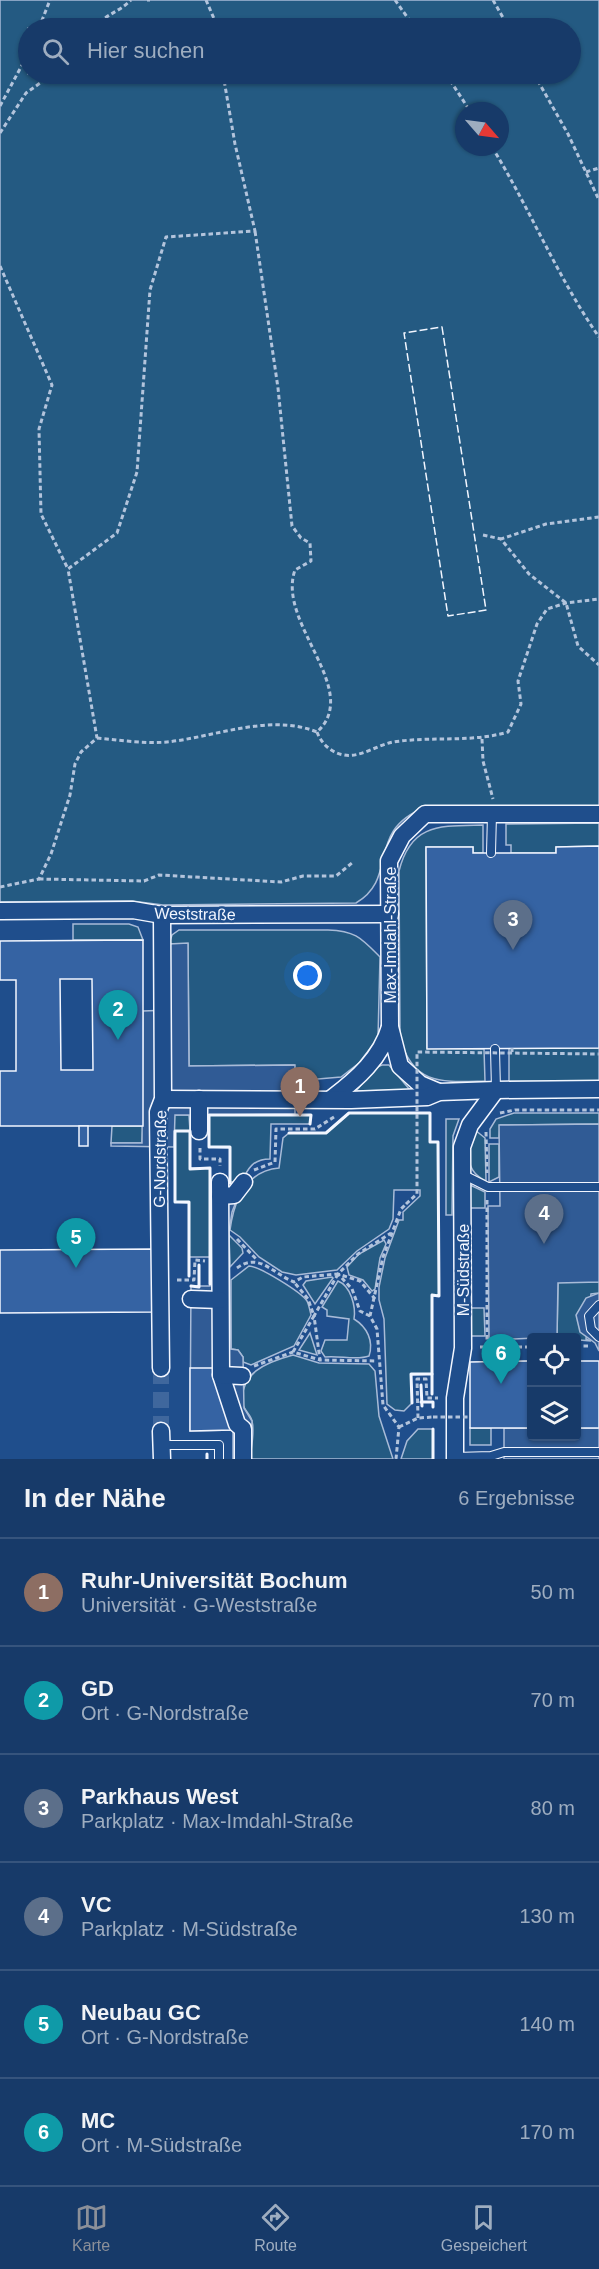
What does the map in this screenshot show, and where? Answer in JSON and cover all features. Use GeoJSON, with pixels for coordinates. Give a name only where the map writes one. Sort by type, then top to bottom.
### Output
{"type":"FeatureCollection","features":[{"type":"Feature","properties":{"kind":"street","name":"Max-Imdahl-Straße"},"geometry":{"type":"LineString","coordinates":[[439,1092],[420,1084],[400,1066],[390,1027],[389,861],[402,836],[424,814],[599,814]]}},
{"type":"Feature","properties":{"kind":"street","name":"Weststraße"},"geometry":{"type":"LineString","coordinates":[[0,911],[133,910],[162,915],[390,914]]}},
{"type":"Feature","properties":{"kind":"street","name":"G-Nordstraße"},"geometry":{"type":"LineString","coordinates":[[161,1368],[158,1112],[163,1099],[162,915]]}},
{"type":"Feature","properties":{"kind":"street","name":"Max-Imdahl-Straße"},"geometry":{"type":"LineString","coordinates":[[332,1098],[356,1080],[384,1046],[390,1027]]}},
{"type":"Feature","properties":{"kind":"street"},"geometry":{"type":"LineString","coordinates":[[163,1099],[332,1098],[351,1100],[427,1097],[439,1092],[599,1089]]}},
{"type":"Feature","properties":{"kind":"street","name":"M-Südstraße"},"geometry":{"type":"LineString","coordinates":[[455,1458],[455,1398],[463,1348],[462,1146],[472,1122],[496,1090]]}},
{"type":"Feature","properties":{"kind":"street"},"geometry":{"type":"LineString","coordinates":[[199,1099],[200,1139]]}},
{"type":"Feature","properties":{"kind":"street"},"geometry":{"type":"LineString","coordinates":[[220,1182],[234,1196],[244,1182]]}},
{"type":"Feature","properties":{"kind":"street"},"geometry":{"type":"LineString","coordinates":[[220,1182],[225,1273],[205,1296],[220,1375],[237,1424],[243,1429],[243,1459]]}},
{"type":"Feature","properties":{"kind":"street"},"geometry":{"type":"LineString","coordinates":[[220,1375],[247,1372]]}},
{"type":"Feature","properties":{"kind":"lane"},"geometry":{"type":"LineString","coordinates":[[491,853],[493,814]]}},
{"type":"Feature","properties":{"kind":"lane"},"geometry":{"type":"LineString","coordinates":[[495,1048],[496,1090]]}},
{"type":"Feature","properties":{"kind":"lane"},"geometry":{"type":"LineString","coordinates":[[462,1174],[488,1187],[599,1187]]}},
{"type":"Feature","properties":{"kind":"lane"},"geometry":{"type":"LineString","coordinates":[[599,1305],[589,1316],[591,1329],[599,1337]]}},
{"type":"Feature","properties":{"kind":"lane"},"geometry":{"type":"LineString","coordinates":[[161,1445],[219,1445],[219,1459]]}},
{"type":"Feature","properties":{"kind":"lane"},"geometry":{"type":"LineString","coordinates":[[455,1458],[491,1456],[504,1452],[599,1452]]}},
{"type":"Feature","properties":{"kind":"path"},"geometry":{"type":"LineString","coordinates":[[43,18],[50,0]]}},
{"type":"Feature","properties":{"kind":"path"},"geometry":{"type":"LineString","coordinates":[[102,18],[124,8],[131,0]]}},
{"type":"Feature","properties":{"kind":"path"},"geometry":{"type":"LineString","coordinates":[[206,0],[214,18]]}},
{"type":"Feature","properties":{"kind":"path"},"geometry":{"type":"LineString","coordinates":[[395,0],[408,18]]}},
{"type":"Feature","properties":{"kind":"path"},"geometry":{"type":"LineString","coordinates":[[493,0],[503,18]]}},
{"type":"Feature","properties":{"kind":"path"},"geometry":{"type":"LineString","coordinates":[[0,106],[18,73]]}},
{"type":"Feature","properties":{"kind":"path"},"geometry":{"type":"LineString","coordinates":[[0,133],[26,93],[39,84]]}},
{"type":"Feature","properties":{"kind":"path"},"geometry":{"type":"LineString","coordinates":[[225,84],[235,144],[255,231],[278,388],[292,526],[301,538],[309,543],[311,561],[295,570],[290,584],[307,642],[333,694],[325,725],[317,732]]}},
{"type":"Feature","properties":{"kind":"path"},"geometry":{"type":"LineString","coordinates":[[452,84],[464,102]]}},
{"type":"Feature","properties":{"kind":"path"},"geometry":{"type":"LineString","coordinates":[[540,84],[568,134],[599,200]]}},
{"type":"Feature","properties":{"kind":"path"},"geometry":{"type":"LineString","coordinates":[[498,156],[517,187],[585,317],[599,337]]}},
{"type":"Feature","properties":{"kind":"path"},"geometry":{"type":"LineString","coordinates":[[586,172],[599,168]]}},
{"type":"Feature","properties":{"kind":"path"},"geometry":{"type":"LineString","coordinates":[[68,569],[117,533],[137,472],[150,290],[166,237],[255,231]]}},
{"type":"Feature","properties":{"kind":"path"},"geometry":{"type":"LineString","coordinates":[[0,266],[52,385],[39,429],[40,514],[68,569],[98,738]]}},
{"type":"Feature","properties":{"kind":"path"},"geometry":{"type":"LineString","coordinates":[[483,535],[501,539],[546,524],[599,517]]}},
{"type":"Feature","properties":{"kind":"path"},"geometry":{"type":"LineString","coordinates":[[501,539],[529,574],[566,603],[578,646],[599,665]]}},
{"type":"Feature","properties":{"kind":"path"},"geometry":{"type":"LineString","coordinates":[[39,879],[54,844],[70,795],[75,764],[81,752],[98,738],[164,742],[277,725],[304,727],[317,732],[320,739],[333,752],[350,756],[382,744],[406,740],[482,739],[508,732],[521,704],[519,681],[537,624],[547,609],[566,603],[599,599]]}},
{"type":"Feature","properties":{"kind":"path"},"geometry":{"type":"LineString","coordinates":[[482,739],[483,760],[494,802],[493,814]]}},
{"type":"Feature","properties":{"kind":"path"},"geometry":{"type":"LineString","coordinates":[[0,886],[39,879],[144,881],[159,875],[281,882],[303,876],[336,876],[352,863]]}},
{"type":"Feature","properties":{"kind":"path"},"geometry":{"type":"LineString","coordinates":[[370,1316],[391,1233],[401,1209],[417,1194],[417,1052],[512,1050],[599,1054]]}},
{"type":"Feature","properties":{"kind":"path"},"geometry":{"type":"LineString","coordinates":[[492,1118],[502,1112],[515,1110],[599,1110]]}},
{"type":"Feature","properties":{"kind":"path"},"geometry":{"type":"LineString","coordinates":[[244,1182],[257,1168],[275,1162],[276,1129],[315,1129],[335,1116]]}},
{"type":"Feature","properties":{"kind":"path"},"geometry":{"type":"LineString","coordinates":[[472,1122],[485,1130],[488,1187],[487,1347]]}},
{"type":"Feature","properties":{"kind":"path"},"geometry":{"type":"LineString","coordinates":[[200,1139],[200,1159],[220,1159],[220,1182]]}},
{"type":"Feature","properties":{"kind":"path"},"geometry":{"type":"LineString","coordinates":[[247,1372],[293,1352],[338,1274],[358,1254],[391,1233]]}},
{"type":"Feature","properties":{"kind":"path"},"geometry":{"type":"LineString","coordinates":[[247,1249],[258,1262],[294,1282],[308,1299],[314,1316],[320,1360]]}},
{"type":"Feature","properties":{"kind":"path"},"geometry":{"type":"LineString","coordinates":[[246,1261],[258,1262]]}},
{"type":"Feature","properties":{"kind":"path"},"geometry":{"type":"LineString","coordinates":[[188,1280],[194,1280],[195,1265]]}},
{"type":"Feature","properties":{"kind":"path"},"geometry":{"type":"LineString","coordinates":[[338,1274],[352,1289],[360,1311],[370,1316],[377,1329],[377,1361],[382,1373],[383,1404],[399,1427],[396,1459]]}},
{"type":"Feature","properties":{"kind":"path"},"geometry":{"type":"LineString","coordinates":[[294,1282],[303,1277],[338,1274],[360,1281],[375,1299]]}},
{"type":"Feature","properties":{"kind":"path"},"geometry":{"type":"LineString","coordinates":[[463,1348],[527,1347]]}},
{"type":"Feature","properties":{"kind":"path"},"geometry":{"type":"LineString","coordinates":[[293,1352],[320,1360],[377,1361]]}},
{"type":"Feature","properties":{"kind":"path"},"geometry":{"type":"LineString","coordinates":[[418,1418],[417,1379],[426,1379],[426,1395]]}},
{"type":"Feature","properties":{"kind":"path"},"geometry":{"type":"LineString","coordinates":[[399,1427],[418,1418],[470,1417]]}},
{"type":"Feature","properties":{"kind":"shaded area"},"geometry":{"type":"Polygon","coordinates":[[[0,0],[599,0],[599,806],[426,807],[407,817],[395,828],[388,841],[377,880],[369,892],[356,903],[163,905],[132,901],[0,902],[0,0]]]}},
{"type":"Feature","properties":{"kind":"shaded area"},"geometry":{"type":"Polygon","coordinates":[[[599,823],[599,846],[556,847],[556,853],[511,853],[511,845],[506,845],[506,824],[599,823]]]}},
{"type":"Feature","properties":{"kind":"shaded area"},"geometry":{"type":"Polygon","coordinates":[[[483,825],[483,853],[473,853],[473,847],[426,847],[427,1048],[484,1049],[485,1081],[443,1080],[422,1073],[413,1065],[400,1038],[399,871],[404,855],[411,844],[429,830],[441,827],[483,825]]]}},
{"type":"Feature","properties":{"kind":"shaded area"},"geometry":{"type":"Polygon","coordinates":[[[73,924],[129,924],[138,927],[143,940],[73,940],[73,924]]]}},
{"type":"Feature","properties":{"kind":"shaded area"},"geometry":{"type":"Polygon","coordinates":[[[179,930],[328,930],[352,934],[380,957],[378,1038],[359,1063],[341,1077],[295,1081],[294,1065],[189,1066],[188,944],[169,944],[172,935],[179,930]]]}},
{"type":"Feature","properties":{"kind":"shaded area"},"geometry":{"type":"Polygon","coordinates":[[[188,943],[189,1066],[295,1065],[295,1114],[209,1115],[209,1131],[190,1131],[189,1115],[175,1115],[174,1147],[111,1146],[111,1143],[142,1143],[143,1011],[170,1010],[169,944],[188,943]]]}},
{"type":"Feature","properties":{"kind":"shaded area"},"geometry":{"type":"Polygon","coordinates":[[[509,1048],[599,1048],[599,1082],[509,1081],[509,1048]]]}},
{"type":"Feature","properties":{"kind":"shaded area"},"geometry":{"type":"Polygon","coordinates":[[[389,1065],[410,1090],[356,1091],[375,1068],[389,1065]]]}},
{"type":"Feature","properties":{"kind":"shaded area"},"geometry":{"type":"Polygon","coordinates":[[[349,1113],[430,1113],[430,1142],[438,1142],[439,1296],[432,1296],[432,1374],[411,1375],[412,1403],[404,1411],[395,1410],[387,1404],[384,1319],[379,1300],[379,1287],[385,1258],[399,1220],[403,1220],[403,1212],[420,1196],[420,1190],[394,1190],[393,1219],[389,1229],[357,1251],[337,1270],[296,1275],[282,1272],[259,1257],[230,1230],[239,1198],[250,1181],[268,1170],[279,1168],[283,1138],[289,1133],[326,1133],[349,1113]]]}},
{"type":"Feature","properties":{"kind":"shaded area"},"geometry":{"type":"Polygon","coordinates":[[[514,1113],[599,1113],[599,1124],[500,1125],[499,1138],[490,1138],[490,1129],[496,1119],[514,1113]]]}},
{"type":"Feature","properties":{"kind":"shaded area"},"geometry":{"type":"Polygon","coordinates":[[[174,1115],[190,1115],[190,1168],[210,1168],[210,1257],[189,1257],[189,1203],[175,1202],[174,1115]]]}},
{"type":"Feature","properties":{"kind":"shaded area"},"geometry":{"type":"Polygon","coordinates":[[[209,1115],[311,1115],[310,1124],[271,1124],[270,1159],[264,1159],[252,1165],[241,1183],[230,1183],[230,1148],[209,1147],[209,1115]]]}},
{"type":"Feature","properties":{"kind":"shaded area"},"geometry":{"type":"Polygon","coordinates":[[[446,1119],[459,1119],[453,1136],[452,1215],[446,1215],[446,1119]]]}},
{"type":"Feature","properties":{"kind":"shaded area"},"geometry":{"type":"Polygon","coordinates":[[[599,1124],[599,1282],[558,1283],[557,1333],[527,1333],[527,1338],[489,1340],[488,1206],[500,1206],[499,1125],[599,1124]]]}},
{"type":"Feature","properties":{"kind":"shaded area"},"geometry":{"type":"Polygon","coordinates":[[[112,1126],[143,1126],[142,1143],[111,1143],[112,1126]]]}},
{"type":"Feature","properties":{"kind":"shaded area"},"geometry":{"type":"Polygon","coordinates":[[[475,1130],[485,1138],[486,1181],[479,1177],[470,1165],[470,1145],[475,1130]]]}},
{"type":"Feature","properties":{"kind":"shaded area"},"geometry":{"type":"Polygon","coordinates":[[[489,1144],[499,1144],[499,1177],[489,1182],[489,1144]]]}},
{"type":"Feature","properties":{"kind":"shaded area"},"geometry":{"type":"Polygon","coordinates":[[[210,1182],[244,1182],[232,1212],[229,1232],[231,1349],[238,1350],[243,1357],[244,1408],[252,1421],[250,1459],[233,1459],[233,1430],[190,1431],[191,1286],[210,1286],[210,1182]]]}},
{"type":"Feature","properties":{"kind":"shaded area"},"geometry":{"type":"Polygon","coordinates":[[[468,1184],[485,1192],[485,1208],[468,1208],[468,1184]]]}},
{"type":"Feature","properties":{"kind":"shaded area"},"geometry":{"type":"Polygon","coordinates":[[[229,1235],[242,1248],[243,1253],[230,1267],[229,1235]]]}},
{"type":"Feature","properties":{"kind":"shaded area"},"geometry":{"type":"Polygon","coordinates":[[[384,1240],[386,1244],[380,1258],[375,1289],[372,1291],[363,1280],[349,1275],[347,1267],[359,1254],[384,1240]]]}},
{"type":"Feature","properties":{"kind":"shaded area"},"geometry":{"type":"Polygon","coordinates":[[[249,1266],[270,1275],[297,1292],[307,1301],[311,1315],[294,1346],[251,1365],[243,1362],[243,1357],[238,1350],[231,1349],[231,1280],[249,1266]]]}},
{"type":"Feature","properties":{"kind":"shaded area"},"geometry":{"type":"Polygon","coordinates":[[[332,1277],[315,1304],[303,1285],[306,1281],[332,1277]]]}},
{"type":"Feature","properties":{"kind":"shaded area"},"geometry":{"type":"Polygon","coordinates":[[[338,1281],[346,1287],[352,1297],[354,1319],[363,1326],[368,1335],[371,1345],[369,1356],[325,1357],[321,1351],[325,1340],[347,1340],[349,1319],[327,1316],[327,1310],[322,1307],[338,1281]]]}},
{"type":"Feature","properties":{"kind":"shaded area"},"geometry":{"type":"Polygon","coordinates":[[[558,1282],[599,1282],[599,1293],[591,1294],[586,1339],[591,1341],[581,1340],[581,1333],[557,1333],[558,1282]]]}},
{"type":"Feature","properties":{"kind":"shaded area"},"geometry":{"type":"Polygon","coordinates":[[[599,1293],[599,1351],[595,1343],[580,1332],[576,1315],[586,1298],[599,1293]]]}},
{"type":"Feature","properties":{"kind":"shaded area"},"geometry":{"type":"Polygon","coordinates":[[[469,1308],[484,1308],[485,1336],[469,1336],[469,1308]]]}},
{"type":"Feature","properties":{"kind":"shaded area"},"geometry":{"type":"Polygon","coordinates":[[[310,1333],[317,1355],[299,1350],[310,1333]]]}},
{"type":"Feature","properties":{"kind":"shaded area"},"geometry":{"type":"Polygon","coordinates":[[[293,1355],[319,1363],[369,1364],[375,1371],[379,1416],[393,1459],[250,1459],[253,1425],[243,1405],[245,1385],[250,1377],[264,1365],[293,1355]]]}},
{"type":"Feature","properties":{"kind":"shaded area"},"geometry":{"type":"Polygon","coordinates":[[[470,1428],[491,1428],[491,1445],[470,1445],[470,1428]]]}},
{"type":"Feature","properties":{"kind":"shaded area"},"geometry":{"type":"Polygon","coordinates":[[[504,1428],[527,1428],[527,1441],[581,1441],[581,1428],[599,1428],[599,1459],[504,1459],[504,1428]]]}},
{"type":"Feature","properties":{"kind":"shaded area"},"geometry":{"type":"Polygon","coordinates":[[[418,1429],[433,1429],[433,1459],[401,1459],[407,1441],[418,1429]]]}},
{"type":"Feature","properties":{"kind":"building"},"geometry":{"type":"Polygon","coordinates":[[[599,846],[599,1048],[427,1049],[426,847],[473,847],[473,853],[556,853],[556,847],[599,846]]]}},
{"type":"Feature","properties":{"kind":"building"},"geometry":{"type":"Polygon","coordinates":[[[143,940],[143,1126],[0,1126],[0,1071],[16,1071],[16,980],[0,980],[0,941],[143,940]],[[60,979],[61,1070],[93,1070],[92,979],[60,979]]]}},
{"type":"Feature","properties":{"kind":"building"},"geometry":{"type":"Polygon","coordinates":[[[79,1126],[88,1126],[88,1146],[79,1146],[79,1126]]]}},
{"type":"Feature","properties":{"kind":"building"},"geometry":{"type":"Polygon","coordinates":[[[152,1249],[152,1312],[0,1313],[0,1250],[152,1249]]]}},
{"type":"Feature","properties":{"kind":"building"},"geometry":{"type":"Polygon","coordinates":[[[527,1361],[527,1428],[470,1428],[470,1362],[527,1361]]]}},
{"type":"Feature","properties":{"kind":"building"},"geometry":{"type":"Polygon","coordinates":[[[581,1361],[599,1361],[599,1428],[581,1428],[581,1361]]]}},
{"type":"Feature","properties":{"kind":"building"},"geometry":{"type":"Polygon","coordinates":[[[190,1368],[233,1368],[233,1430],[190,1431],[190,1368]]]}},
{"type":"Feature","properties":{"kind":"tunnel"},"geometry":{"type":"LineString","coordinates":[[161,1368],[161,1431]]}},
{"type":"Feature","properties":{"kind":"fence"},"geometry":{"type":"LineString","coordinates":[[442,327],[486,610],[448,616],[404,333],[442,327]]}},
{"type":"Feature","properties":{"kind":"wall"},"geometry":{"type":"LineString","coordinates":[[289,1133],[326,1133],[349,1113],[430,1113],[430,1142],[438,1142],[439,1296],[432,1295],[432,1374],[411,1374],[412,1403]]}},
{"type":"Feature","properties":{"kind":"wall"},"geometry":{"type":"LineString","coordinates":[[230,1183],[230,1147],[209,1147],[209,1115],[311,1115],[310,1124]]}},
{"type":"Feature","properties":{"kind":"wall"},"geometry":{"type":"LineString","coordinates":[[189,1276],[189,1202],[175,1202],[175,1131],[190,1131],[190,1169],[210,1168],[210,1284]]}},
{"type":"Feature","properties":{"kind":"wall"},"geometry":{"type":"LineString","coordinates":[[191,1286],[199,1287],[199,1265]]}},
{"type":"Feature","properties":{"kind":"wall"},"geometry":{"type":"LineString","coordinates":[[432,1374],[432,1394]]}},
{"type":"Feature","properties":{"kind":"wall"},"geometry":{"type":"LineString","coordinates":[[421,1385],[422,1406]]}},
{"type":"Feature","properties":{"kind":"wall"},"geometry":{"type":"LineString","coordinates":[[421,1402],[433,1402],[433,1407]]}},
{"type":"Feature","properties":{"kind":"wall"},"geometry":{"type":"LineString","coordinates":[[433,1429],[433,1459]]}},
{"type":"Feature","properties":{"kind":"wall"},"geometry":{"type":"LineString","coordinates":[[207,1454],[207,1459]]}},
{"type":"Feature","properties":{"kind":"place","name":"Parkhaus West"},"geometry":{"type":"Point","coordinates":[513,950]}},
{"type":"Feature","properties":{"kind":"place","name":"GD"},"geometry":{"type":"Point","coordinates":[118,1040]}},
{"type":"Feature","properties":{"kind":"place","name":"Ruhr-Universität Bochum"},"geometry":{"type":"Point","coordinates":[300,1117]}},
{"type":"Feature","properties":{"kind":"place","name":"VC"},"geometry":{"type":"Point","coordinates":[544,1244]}},
{"type":"Feature","properties":{"kind":"place","name":"Neubau GC"},"geometry":{"type":"Point","coordinates":[76,1268]}},
{"type":"Feature","properties":{"kind":"place","name":"MC"},"geometry":{"type":"Point","coordinates":[501,1384]}}]}
